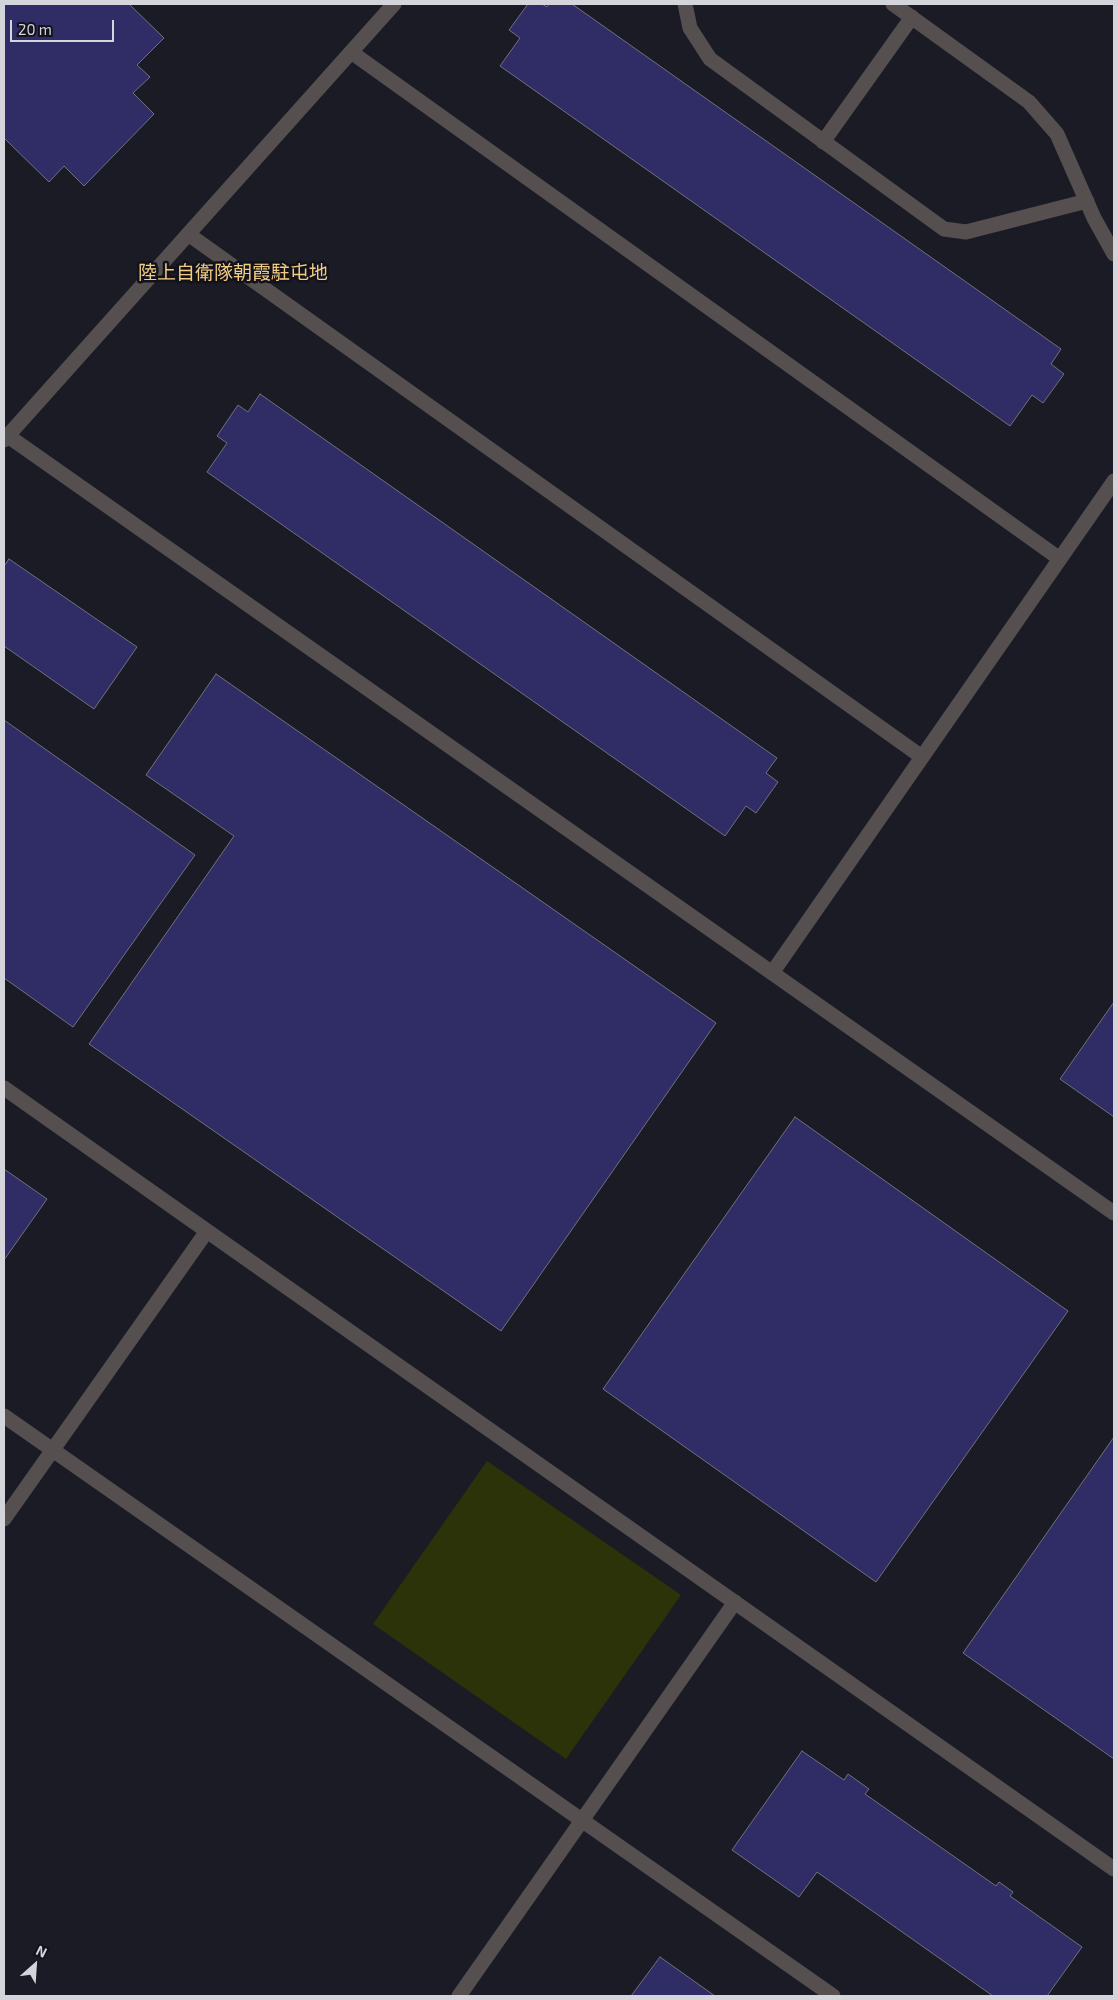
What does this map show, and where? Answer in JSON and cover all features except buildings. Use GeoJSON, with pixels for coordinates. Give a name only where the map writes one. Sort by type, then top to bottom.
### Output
{"type":"FeatureCollection","features":[{"type":"Feature","properties":{"kind":"lane"},"geometry":{"type":"LineString","coordinates":[[394,4],[6,438],[1114,1213]]}},
{"type":"Feature","properties":{"kind":"lane"},"geometry":{"type":"LineString","coordinates":[[685,4],[690,28],[710,59],[944,229],[966,232],[1086,201]]}},
{"type":"Feature","properties":{"kind":"lane"},"geometry":{"type":"LineString","coordinates":[[893,4],[1029,102],[1056,134],[1086,201],[1114,254]]}},
{"type":"Feature","properties":{"kind":"lane"},"geometry":{"type":"LineString","coordinates":[[823,142],[912,17]]}},
{"type":"Feature","properties":{"kind":"lane"},"geometry":{"type":"LineString","coordinates":[[351,52],[1060,559]]}},
{"type":"Feature","properties":{"kind":"lane"},"geometry":{"type":"LineString","coordinates":[[188,234],[922,757]]}},
{"type":"Feature","properties":{"kind":"lane"},"geometry":{"type":"LineString","coordinates":[[772,973],[1114,481]]}},
{"type":"Feature","properties":{"kind":"lane"},"geometry":{"type":"LineString","coordinates":[[4,1088],[1114,1869]]}},
{"type":"Feature","properties":{"kind":"lane"},"geometry":{"type":"LineString","coordinates":[[4,1519],[207,1230]]}},
{"type":"Feature","properties":{"kind":"lane"},"geometry":{"type":"LineString","coordinates":[[4,1416],[833,1996]]}},
{"type":"Feature","properties":{"kind":"lane"},"geometry":{"type":"LineString","coordinates":[[459,1996],[734,1602]]}},
{"type":"Feature","properties":{"kind":"green space"},"geometry":{"type":"Polygon","coordinates":[[[487,1461],[681,1595],[566,1759],[373,1624],[487,1461]]]}},
{"type":"Feature","properties":{"kind":"district","name":"陸上自衛隊朝霞駐屯地"},"geometry":{"type":"Point","coordinates":[233,273]}}]}
